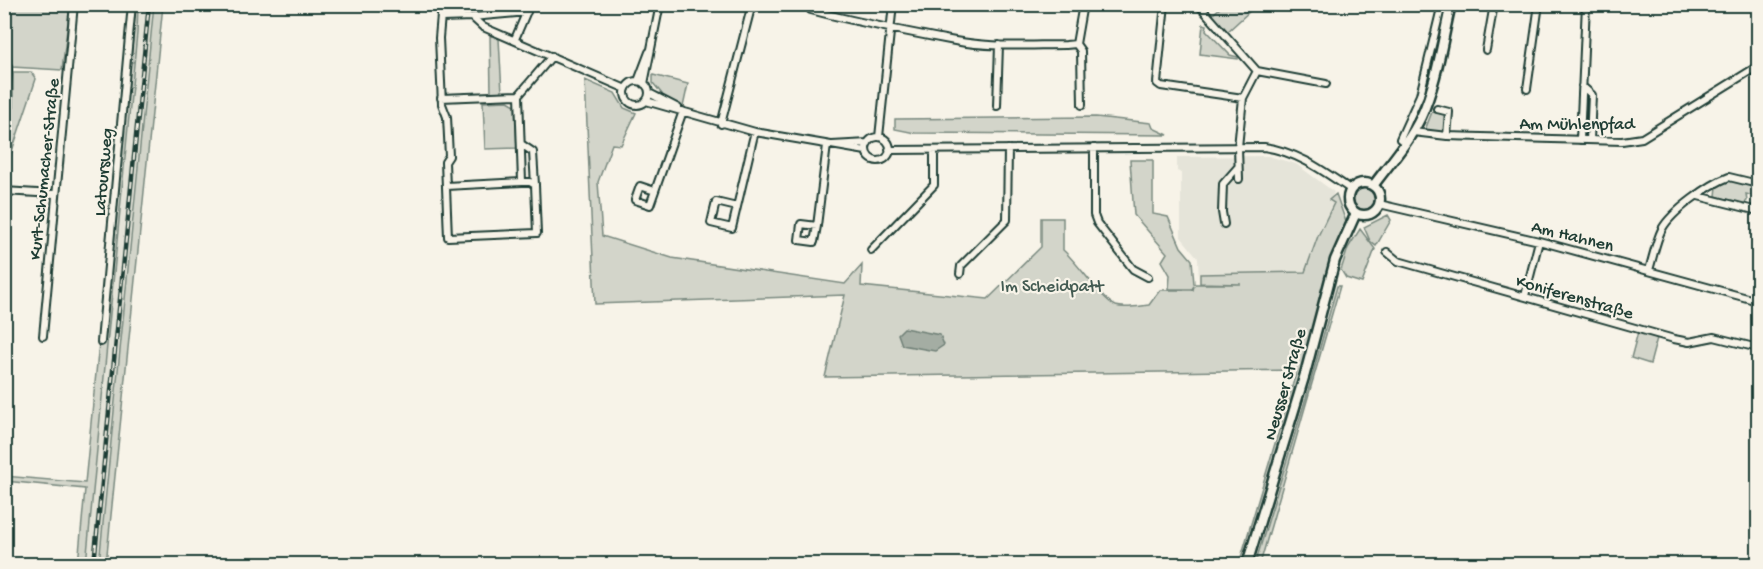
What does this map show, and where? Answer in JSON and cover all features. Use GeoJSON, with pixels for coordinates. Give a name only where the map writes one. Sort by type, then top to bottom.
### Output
{"type":"FeatureCollection","features":[{"type":"Feature","properties":{"kind":"main road"},"geometry":{"type":"LineString","coordinates":[[1373,186],[1413,132],[1432,88],[1450,4]]}},
{"type":"Feature","properties":{"kind":"main road"},"geometry":{"type":"LineString","coordinates":[[1361,183],[1373,186],[1380,195],[1379,204],[1368,214],[1356,213],[1348,202],[1350,189],[1361,183]]}},
{"type":"Feature","properties":{"kind":"main road","name":"Neusser Straße"},"geometry":{"type":"LineString","coordinates":[[1247,564],[1305,374],[1335,261],[1356,213]]}},
{"type":"Feature","properties":{"kind":"street","name":"Kurt-Schumacher-Straße"},"geometry":{"type":"LineString","coordinates":[[43,336],[54,195],[74,4]]}},
{"type":"Feature","properties":{"kind":"street","name":"Latoursweg"},"geometry":{"type":"LineString","coordinates":[[102,342],[132,4]]}},
{"type":"Feature","properties":{"kind":"street"},"geometry":{"type":"LineString","coordinates":[[442,4],[439,38],[441,98],[448,127],[449,156],[445,162],[448,237],[537,233],[534,154],[532,150],[520,144]]}},
{"type":"Feature","properties":{"kind":"street"},"geometry":{"type":"LineString","coordinates":[[515,39],[530,4]]}},
{"type":"Feature","properties":{"kind":"street"},"geometry":{"type":"LineString","coordinates":[[641,82],[653,46],[660,4]]}},
{"type":"Feature","properties":{"kind":"street"},"geometry":{"type":"LineString","coordinates":[[721,124],[752,4]]}},
{"type":"Feature","properties":{"kind":"street"},"geometry":{"type":"LineString","coordinates":[[812,4],[811,10],[890,29],[955,41],[999,45],[1076,44]]}},
{"type":"Feature","properties":{"kind":"street"},"geometry":{"type":"LineString","coordinates":[[879,137],[893,4]]}},
{"type":"Feature","properties":{"kind":"street"},"geometry":{"type":"LineString","coordinates":[[1082,105],[1081,51],[1076,44],[1083,4]]}},
{"type":"Feature","properties":{"kind":"street"},"geometry":{"type":"LineString","coordinates":[[1165,4],[1157,83],[1161,86],[1243,98]]}},
{"type":"Feature","properties":{"kind":"street"},"geometry":{"type":"LineString","coordinates":[[1198,4],[1257,71],[1326,84]]}},
{"type":"Feature","properties":{"kind":"street"},"geometry":{"type":"LineString","coordinates":[[1406,143],[1400,139],[1420,95],[1442,4]]}},
{"type":"Feature","properties":{"kind":"street"},"geometry":{"type":"LineString","coordinates":[[1486,50],[1494,4]]}},
{"type":"Feature","properties":{"kind":"street"},"geometry":{"type":"LineString","coordinates":[[1527,88],[1539,4]]}},
{"type":"Feature","properties":{"kind":"street"},"geometry":{"type":"LineString","coordinates":[[1580,140],[1586,4]]}},
{"type":"Feature","properties":{"kind":"street"},"geometry":{"type":"LineString","coordinates":[[442,18],[527,12]]}},
{"type":"Feature","properties":{"kind":"street"},"geometry":{"type":"LineString","coordinates":[[472,17],[483,27],[626,89]]}},
{"type":"Feature","properties":{"kind":"street"},"geometry":{"type":"LineString","coordinates":[[4,43],[8,70],[4,124]]}},
{"type":"Feature","properties":{"kind":"street"},"geometry":{"type":"LineString","coordinates":[[997,106],[999,45]]}},
{"type":"Feature","properties":{"kind":"street"},"geometry":{"type":"LineString","coordinates":[[522,182],[519,95],[552,57]]}},
{"type":"Feature","properties":{"kind":"street","name":"Am Mühlenpfad"},"geometry":{"type":"LineString","coordinates":[[1413,132],[1447,136],[1580,140],[1642,138],[1758,66]]}},
{"type":"Feature","properties":{"kind":"street"},"geometry":{"type":"LineString","coordinates":[[1239,179],[1238,147],[1243,98],[1257,71]]}},
{"type":"Feature","properties":{"kind":"street"},"geometry":{"type":"LineString","coordinates":[[641,82],[630,83],[626,89],[626,97],[631,103],[639,104],[646,100],[649,93]]}},
{"type":"Feature","properties":{"kind":"street"},"geometry":{"type":"LineString","coordinates":[[641,82],[649,93],[683,111]]}},
{"type":"Feature","properties":{"kind":"street"},"geometry":{"type":"LineString","coordinates":[[1582,86],[1592,95],[1590,140]]}},
{"type":"Feature","properties":{"kind":"street"},"geometry":{"type":"LineString","coordinates":[[441,98],[519,95]]}},
{"type":"Feature","properties":{"kind":"street"},"geometry":{"type":"LineString","coordinates":[[646,100],[721,124],[755,132],[866,151],[873,159],[880,160],[886,157],[889,150],[885,140],[879,137]]}},
{"type":"Feature","properties":{"kind":"street"},"geometry":{"type":"LineString","coordinates":[[1581,104],[1592,105]]}},
{"type":"Feature","properties":{"kind":"street"},"geometry":{"type":"LineString","coordinates":[[1437,109],[1449,112],[1447,136]]}},
{"type":"Feature","properties":{"kind":"street"},"geometry":{"type":"LineString","coordinates":[[655,191],[683,111]]}},
{"type":"Feature","properties":{"kind":"street"},"geometry":{"type":"LineString","coordinates":[[737,207],[716,202],[711,223],[732,228],[755,132]]}},
{"type":"Feature","properties":{"kind":"street"},"geometry":{"type":"LineString","coordinates":[[829,145],[868,143],[879,137]]}},
{"type":"Feature","properties":{"kind":"street"},"geometry":{"type":"LineString","coordinates":[[866,151],[868,143]]}},
{"type":"Feature","properties":{"kind":"street"},"geometry":{"type":"LineString","coordinates":[[817,226],[829,145]]}},
{"type":"Feature","properties":{"kind":"street"},"geometry":{"type":"LineString","coordinates":[[1094,148],[1094,214],[1097,223],[1133,269],[1148,277]]}},
{"type":"Feature","properties":{"kind":"street"},"geometry":{"type":"LineString","coordinates":[[889,150],[1269,148],[1294,154],[1350,189]]}},
{"type":"Feature","properties":{"kind":"street"},"geometry":{"type":"LineString","coordinates":[[960,274],[961,266],[1007,220],[1008,149]]}},
{"type":"Feature","properties":{"kind":"street"},"geometry":{"type":"LineString","coordinates":[[871,250],[934,185],[934,150]]}},
{"type":"Feature","properties":{"kind":"street"},"geometry":{"type":"LineString","coordinates":[[1224,224],[1223,184],[1238,167]]}},
{"type":"Feature","properties":{"kind":"street"},"geometry":{"type":"LineString","coordinates":[[1649,270],[1662,230],[1670,219],[1698,196],[1729,177],[1758,184]]}},
{"type":"Feature","properties":{"kind":"street"},"geometry":{"type":"LineString","coordinates":[[446,186],[522,182],[535,185]]}},
{"type":"Feature","properties":{"kind":"street"},"geometry":{"type":"LineString","coordinates":[[4,191],[54,195]]}},
{"type":"Feature","properties":{"kind":"street"},"geometry":{"type":"LineString","coordinates":[[1698,196],[1758,211]]}},
{"type":"Feature","properties":{"kind":"street","name":"Am Hahnen"},"geometry":{"type":"LineString","coordinates":[[1379,204],[1539,241],[1758,301]]}},
{"type":"Feature","properties":{"kind":"street"},"geometry":{"type":"LineString","coordinates":[[1525,296],[1539,241]]}},
{"type":"Feature","properties":{"kind":"street","name":"Koniferenstraße"},"geometry":{"type":"LineString","coordinates":[[1387,252],[1398,261],[1674,339],[1689,342],[1714,338],[1758,348]]}},
{"type":"Feature","properties":{"kind":"shaded area"},"geometry":{"type":"Polygon","coordinates":[[[138,5],[154,5],[99,564],[86,564],[138,5]]]}},
{"type":"Feature","properties":{"kind":"shaded area"},"geometry":{"type":"Polygon","coordinates":[[[1268,156],[1296,164],[1334,192],[1330,200],[1334,202],[1318,236],[1303,283],[1199,284],[1198,258],[1181,237],[1181,173],[1177,171],[1177,157],[1268,156]]]}},
{"type":"Feature","properties":{"kind":"shaded area"},"geometry":{"type":"Polygon","coordinates":[[[904,328],[940,335],[944,345],[935,351],[902,345],[898,334],[904,328]]]}},
{"type":"Feature","properties":{"kind":"green space"},"geometry":{"type":"Polygon","coordinates":[[[154,4],[163,5],[106,564],[99,564],[154,4]]]}},
{"type":"Feature","properties":{"kind":"green space"},"geometry":{"type":"Polygon","coordinates":[[[4,5],[70,5],[62,70],[12,67],[4,5]]]}},
{"type":"Feature","properties":{"kind":"green space"},"geometry":{"type":"Polygon","coordinates":[[[136,5],[138,5],[137,33],[86,564],[78,564],[85,489],[5,481],[4,476],[85,483],[99,343],[104,343],[136,5]]]}},
{"type":"Feature","properties":{"kind":"green space"},"geometry":{"type":"Polygon","coordinates":[[[1223,5],[1246,5],[1251,10],[1226,33],[1211,16],[1223,5]]]}},
{"type":"Feature","properties":{"kind":"green space"},"geometry":{"type":"Polygon","coordinates":[[[1203,24],[1207,25],[1206,30],[1230,55],[1238,59],[1200,54],[1203,24]]]}},
{"type":"Feature","properties":{"kind":"green space"},"geometry":{"type":"Polygon","coordinates":[[[490,35],[499,39],[502,93],[491,93],[490,35]]]}},
{"type":"Feature","properties":{"kind":"green space"},"geometry":{"type":"Polygon","coordinates":[[[13,72],[31,72],[36,79],[5,172],[11,113],[13,113],[13,72]]]}},
{"type":"Feature","properties":{"kind":"green space"},"geometry":{"type":"Polygon","coordinates":[[[653,75],[688,84],[683,107],[661,97],[662,94],[653,83],[653,75]]]}},
{"type":"Feature","properties":{"kind":"green space","name":"Im Scheidpatt"},"geometry":{"type":"Polygon","coordinates":[[[585,80],[615,93],[624,108],[636,113],[621,145],[612,144],[598,182],[602,236],[672,258],[845,284],[862,265],[861,286],[988,299],[1041,247],[1041,218],[1063,218],[1063,250],[1110,302],[1119,307],[1132,307],[1149,305],[1160,290],[1193,290],[1194,286],[1192,289],[1169,289],[1170,275],[1162,261],[1167,253],[1134,215],[1130,160],[1153,160],[1153,214],[1168,217],[1181,247],[1192,260],[1194,284],[1241,284],[1200,283],[1200,274],[1305,272],[1318,236],[1334,203],[1329,200],[1336,194],[1346,222],[1324,284],[1287,422],[1242,564],[1239,564],[1297,370],[825,377],[845,295],[595,304],[585,80]]]}},
{"type":"Feature","properties":{"kind":"green space"},"geometry":{"type":"Polygon","coordinates":[[[508,101],[515,105],[517,148],[485,149],[483,102],[508,101]]]}},
{"type":"Feature","properties":{"kind":"green space"},"geometry":{"type":"Polygon","coordinates":[[[1432,112],[1447,114],[1445,133],[1425,130],[1432,112]]]}},
{"type":"Feature","properties":{"kind":"green space"},"geometry":{"type":"Polygon","coordinates":[[[1096,117],[1151,123],[1153,128],[1168,135],[915,133],[895,129],[895,119],[1096,117]]]}},
{"type":"Feature","properties":{"kind":"green space"},"geometry":{"type":"Polygon","coordinates":[[[1729,180],[1758,188],[1758,191],[1754,196],[1746,194],[1747,201],[1743,204],[1716,196],[1717,187],[1729,180]]]}},
{"type":"Feature","properties":{"kind":"green space"},"geometry":{"type":"Polygon","coordinates":[[[1364,186],[1373,189],[1376,198],[1373,207],[1364,210],[1355,207],[1352,198],[1355,189],[1364,186]]]}},
{"type":"Feature","properties":{"kind":"green space"},"geometry":{"type":"Polygon","coordinates":[[[1388,215],[1391,220],[1376,246],[1370,241],[1364,227],[1388,215]]]}},
{"type":"Feature","properties":{"kind":"green space"},"geometry":{"type":"Polygon","coordinates":[[[1360,229],[1375,249],[1362,283],[1346,278],[1341,270],[1348,248],[1360,229]]]}},
{"type":"Feature","properties":{"kind":"green space"},"geometry":{"type":"Polygon","coordinates":[[[1334,282],[1299,414],[1251,564],[1297,414],[1334,282]]]}},
{"type":"Feature","properties":{"kind":"green space"},"geometry":{"type":"Polygon","coordinates":[[[1337,286],[1340,286],[1260,564],[1255,564],[1306,398],[1337,286]]]}},
{"type":"Feature","properties":{"kind":"green space"},"geometry":{"type":"Polygon","coordinates":[[[1638,332],[1657,338],[1650,364],[1631,358],[1638,332]]]}},
{"type":"Feature","properties":{"kind":"railway"},"geometry":{"type":"LineString","coordinates":[[94,564],[149,4]]}}]}
